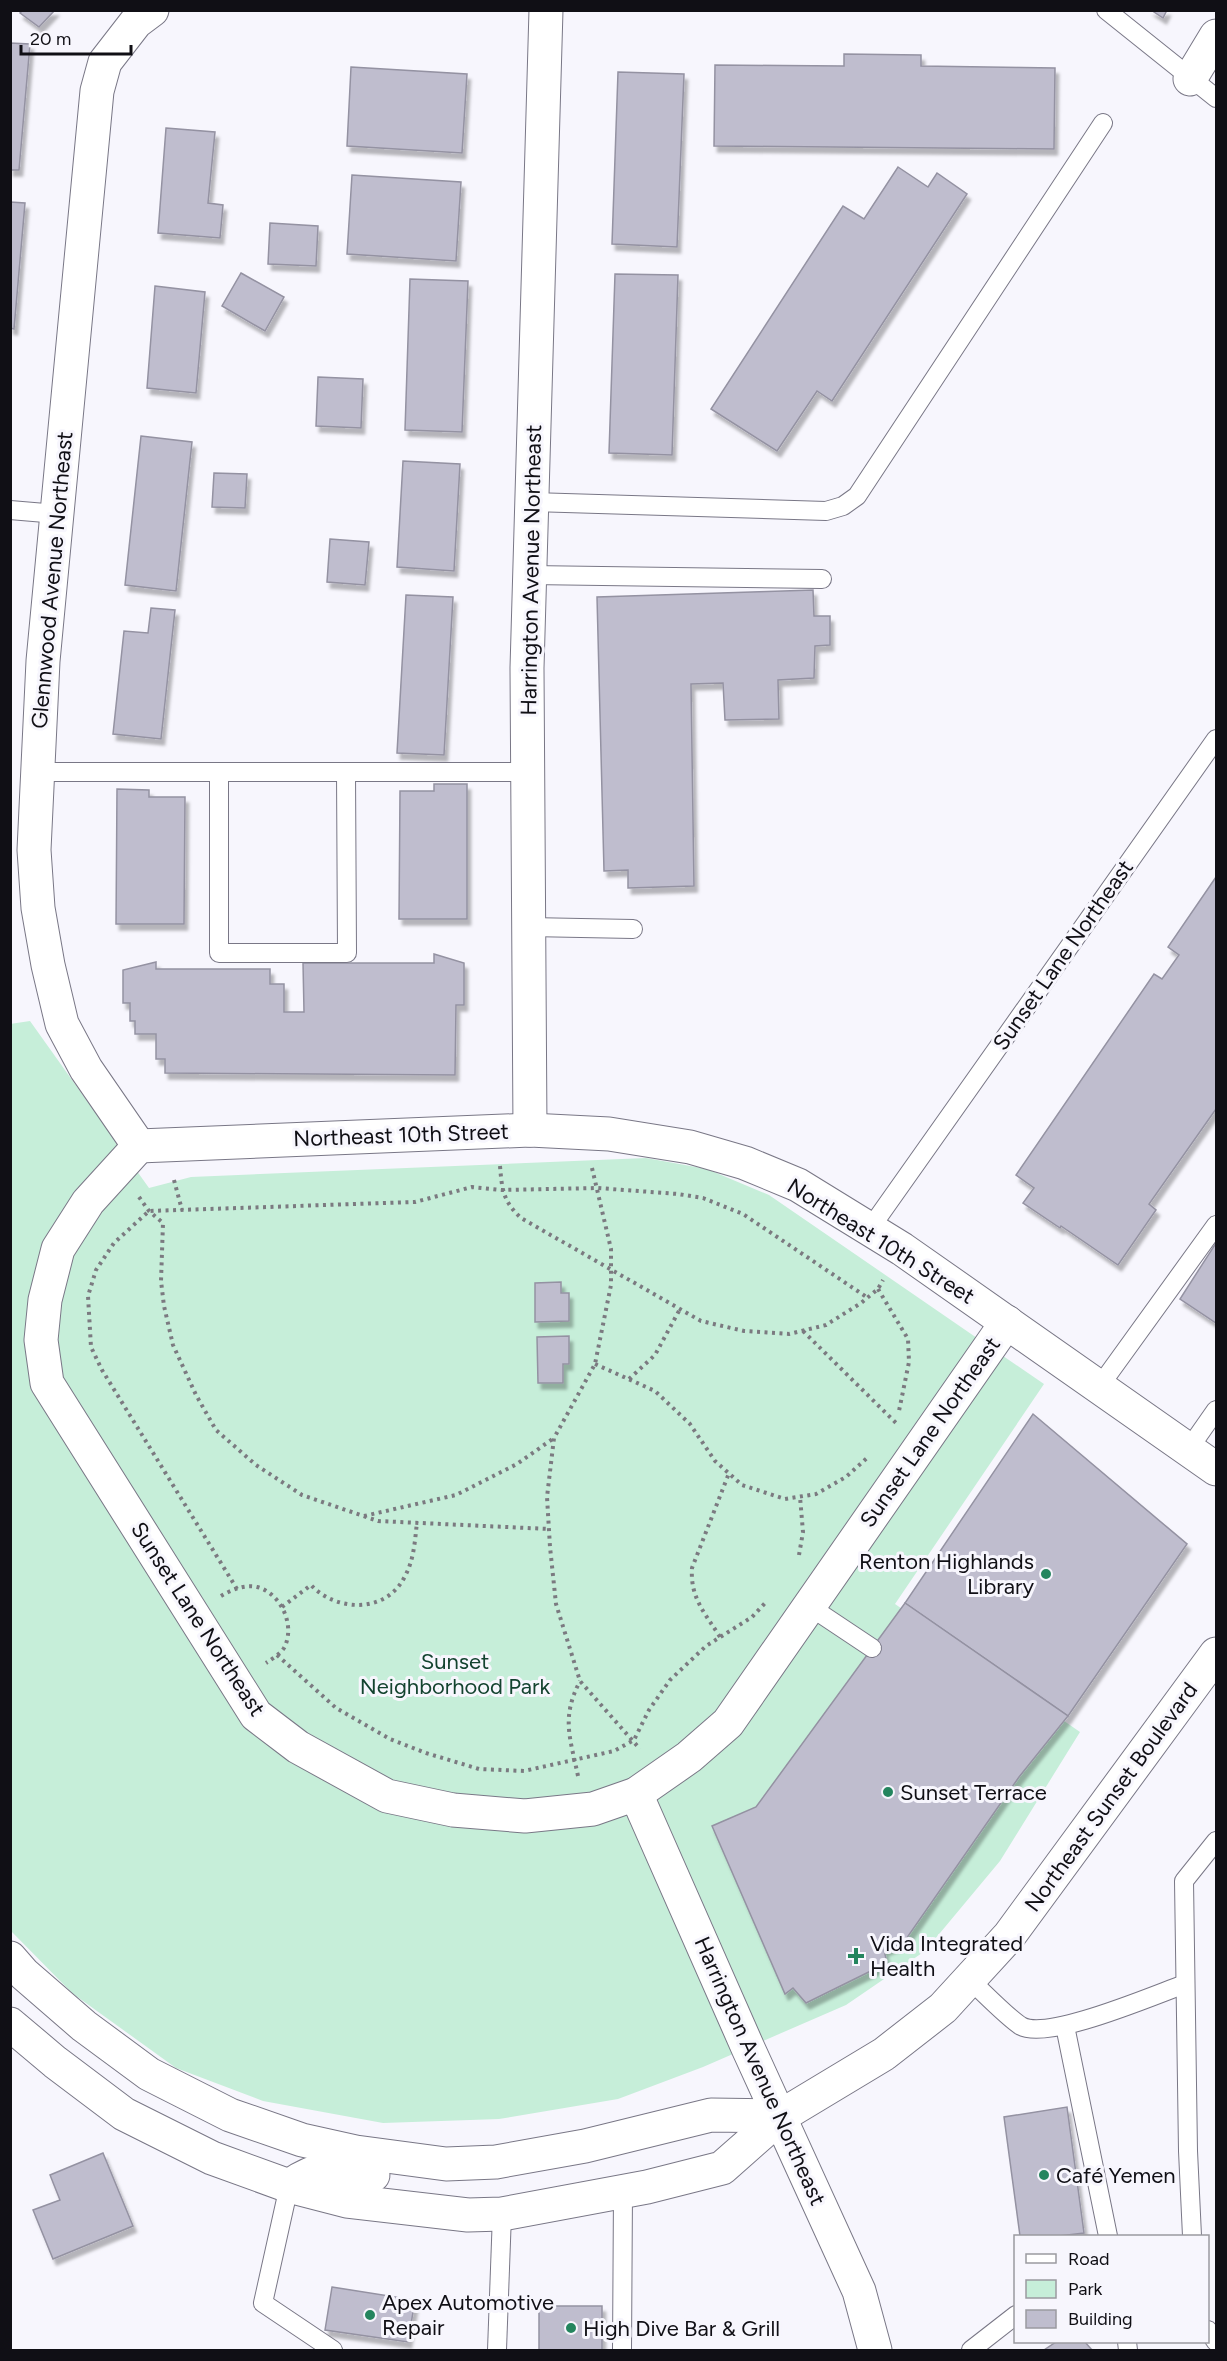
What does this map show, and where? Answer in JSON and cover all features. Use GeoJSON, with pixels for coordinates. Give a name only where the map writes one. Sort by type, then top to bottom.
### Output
{"type":"FeatureCollection","features":[{"type":"Feature","properties":{"kind":"street","name":"Glennwood Avenue Northeast"},"geometry":{"type":"LineString","coordinates":[[131,1155],[62,1024],[38,908],[34,850],[43,661],[97,91],[105,62],[136,22],[152,10]]}},
{"type":"Feature","properties":{"kind":"street","name":"Harrington Avenue Northeast"},"geometry":{"type":"LineString","coordinates":[[530,1130],[527,668],[546,10]]}},
{"type":"Feature","properties":{"kind":"street"},"geometry":{"type":"LineString","coordinates":[[1190,79],[1216,36]]}},
{"type":"Feature","properties":{"kind":"street","name":"Northeast 10th Street"},"geometry":{"type":"LineString","coordinates":[[131,1155],[530,1130],[609,1134],[690,1147],[745,1163],[798,1185],[902,1249],[1216,1469]]}},
{"type":"Feature","properties":{"kind":"street","name":"Sunset Lane Northeast"},"geometry":{"type":"LineString","coordinates":[[131,1155],[88,1202],[58,1249],[45,1299],[40,1340],[47,1383],[256,1715],[298,1747],[387,1796],[453,1810],[525,1816],[592,1809],[636,1794],[689,1757],[728,1723],[1007,1322]]}},
{"type":"Feature","properties":{"kind":"street","name":"Northeast Sunset Boulevard"},"geometry":{"type":"LineString","coordinates":[[10,2024],[55,2062],[124,2114],[212,2158],[289,2186],[346,2201],[468,2215],[502,2214],[623,2192],[722,2168],[781,2116],[884,2054],[943,2008],[1009,1936],[1216,1654]]}},
{"type":"Feature","properties":{"kind":"street","name":"Harrington Avenue Northeast"},"geometry":{"type":"LineString","coordinates":[[636,1794],[859,2291],[875,2350]]}},
{"type":"Feature","properties":{"kind":"street"},"geometry":{"type":"LineString","coordinates":[[10,1958],[24,1974],[84,2026],[149,2074],[230,2115],[302,2140],[356,2152],[446,2163],[496,2162],[585,2146],[711,2115],[781,2116]]}},
{"type":"Feature","properties":{"kind":"street"},"geometry":{"type":"LineString","coordinates":[[289,2186],[304,2175],[318,2170],[333,2169],[386,2177],[419,2176],[446,2163]]}},
{"type":"Feature","properties":{"kind":"lane"},"geometry":{"type":"LineString","coordinates":[[1106,10],[1216,98]]}},
{"type":"Feature","properties":{"kind":"lane"},"geometry":{"type":"LineString","coordinates":[[532,502],[826,511],[843,506],[857,496],[1103,123]]}},
{"type":"Feature","properties":{"kind":"lane"},"geometry":{"type":"LineString","coordinates":[[10,510],[57,514]]}},
{"type":"Feature","properties":{"kind":"lane"},"geometry":{"type":"LineString","coordinates":[[530,575],[822,579]]}},
{"type":"Feature","properties":{"kind":"lane","name":"Sunset Lane Northeast"},"geometry":{"type":"LineString","coordinates":[[869,1230],[1216,739]]}},
{"type":"Feature","properties":{"kind":"lane"},"geometry":{"type":"LineString","coordinates":[[38,772],[528,772]]}},
{"type":"Feature","properties":{"kind":"lane"},"geometry":{"type":"LineString","coordinates":[[219,772],[219,953],[346,953],[346,772]]}},
{"type":"Feature","properties":{"kind":"lane"},"geometry":{"type":"LineString","coordinates":[[529,927],[633,929]]}},
{"type":"Feature","properties":{"kind":"lane"},"geometry":{"type":"LineString","coordinates":[[1099,1388],[1216,1225]]}},
{"type":"Feature","properties":{"kind":"lane"},"geometry":{"type":"LineString","coordinates":[[1188,1450],[1216,1410]]}},
{"type":"Feature","properties":{"kind":"lane"},"geometry":{"type":"LineString","coordinates":[[810,1606],[872,1648]]}},
{"type":"Feature","properties":{"kind":"lane"},"geometry":{"type":"LineString","coordinates":[[1192,2235],[1188,2151],[1184,1881],[1216,1841]]}},
{"type":"Feature","properties":{"kind":"lane"},"geometry":{"type":"LineString","coordinates":[[969,1979],[1021,2025],[1034,2030],[1065,2026],[1185,1984]]}},
{"type":"Feature","properties":{"kind":"lane"},"geometry":{"type":"LineString","coordinates":[[1065,2026],[1108,2235]]}},
{"type":"Feature","properties":{"kind":"lane"},"geometry":{"type":"LineString","coordinates":[[289,2186],[263,2303],[333,2350]]}},
{"type":"Feature","properties":{"kind":"lane"},"geometry":{"type":"LineString","coordinates":[[622,2350],[623,2192]]}},
{"type":"Feature","properties":{"kind":"lane"},"geometry":{"type":"LineString","coordinates":[[497,2350],[502,2214]]}},
{"type":"Feature","properties":{"kind":"lane"},"geometry":{"type":"LineString","coordinates":[[972,2350],[1014,2317]]}},
{"type":"Feature","properties":{"kind":"path"},"geometry":{"type":"LineString","coordinates":[[498,1133],[502,1190],[510,1207],[521,1218],[701,1321],[744,1331],[789,1334],[826,1325],[868,1298],[878,1288],[902,1249]]}},
{"type":"Feature","properties":{"kind":"path"},"geometry":{"type":"LineString","coordinates":[[582,1133],[598,1188],[611,1249],[611,1286],[595,1364],[554,1438],[547,1497],[549,1529],[556,1604],[580,1681],[633,1740]]}},
{"type":"Feature","properties":{"kind":"path"},"geometry":{"type":"LineString","coordinates":[[131,1155],[141,1202],[163,1223],[161,1281],[164,1306],[174,1345],[196,1395],[216,1430],[256,1465],[302,1495],[378,1521],[549,1529]]}},
{"type":"Feature","properties":{"kind":"path"},"geometry":{"type":"LineString","coordinates":[[237,1589],[102,1370],[91,1347],[88,1296],[96,1270],[114,1243],[149,1211],[415,1202],[472,1187],[502,1190],[598,1188],[704,1198],[743,1214],[868,1298]]}},
{"type":"Feature","properties":{"kind":"path"},"geometry":{"type":"LineString","coordinates":[[878,1288],[908,1339],[909,1362],[896,1424],[889,1432]]}},
{"type":"Feature","properties":{"kind":"path"},"geometry":{"type":"LineString","coordinates":[[629,1379],[656,1355],[680,1309]]}},
{"type":"Feature","properties":{"kind":"path"},"geometry":{"type":"LineString","coordinates":[[803,1331],[896,1424]]}},
{"type":"Feature","properties":{"kind":"path"},"geometry":{"type":"LineString","coordinates":[[595,1364],[656,1390],[690,1424],[715,1461],[742,1485],[785,1499],[816,1494],[846,1477],[874,1450]]}},
{"type":"Feature","properties":{"kind":"path"},"geometry":{"type":"LineString","coordinates":[[363,1516],[456,1495],[517,1464],[554,1438]]}},
{"type":"Feature","properties":{"kind":"path"},"geometry":{"type":"LineString","coordinates":[[720,1637],[694,1596],[691,1584],[692,1568],[729,1473]]}},
{"type":"Feature","properties":{"kind":"path"},"geometry":{"type":"LineString","coordinates":[[797,1562],[803,1532],[800,1497]]}},
{"type":"Feature","properties":{"kind":"path"},"geometry":{"type":"LineString","coordinates":[[282,1607],[310,1585],[329,1600],[359,1606],[386,1598],[397,1590],[405,1576],[413,1554],[417,1522]]}},
{"type":"Feature","properties":{"kind":"path"},"geometry":{"type":"LineString","coordinates":[[192,1614],[230,1591],[256,1587],[267,1592],[282,1607],[288,1627],[284,1647],[236,1684]]}},
{"type":"Feature","properties":{"kind":"path"},"geometry":{"type":"LineString","coordinates":[[277,1654],[336,1708],[390,1739],[479,1769],[524,1771],[614,1751],[633,1740],[649,1710],[670,1680],[706,1646],[752,1617],[768,1600]]}},
{"type":"Feature","properties":{"kind":"path"},"geometry":{"type":"LineString","coordinates":[[580,1681],[571,1700],[568,1715],[580,1785]]}},
{"type":"Feature","properties":{"kind":"green space","name":"Sunset Neighborhood Park"},"geometry":{"type":"Polygon","coordinates":[[[30,1021],[149,1188],[191,1177],[646,1158],[707,1169],[769,1195],[1044,1384],[895,1604],[1080,1732],[1000,1861],[925,1951],[846,2005],[703,2067],[618,2099],[499,2119],[383,2123],[263,2101],[176,2068],[72,1993],[11,1931],[10,1024],[30,1021]]]}},
{"type":"Feature","properties":{"kind":"building"},"geometry":{"type":"Polygon","coordinates":[[[23,10],[55,10],[39,27],[20,13],[23,10]]]}},
{"type":"Feature","properties":{"kind":"building"},"geometry":{"type":"Polygon","coordinates":[[[1151,10],[1167,10],[1163,18],[1151,10]]]}},
{"type":"Feature","properties":{"kind":"building"},"geometry":{"type":"Polygon","coordinates":[[[10,43],[30,44],[19,170],[10,170],[10,43]]]}},
{"type":"Feature","properties":{"kind":"building"},"geometry":{"type":"Polygon","coordinates":[[[844,54],[921,55],[921,66],[1055,68],[1054,149],[714,146],[715,65],[844,66],[844,54]]]}},
{"type":"Feature","properties":{"kind":"building"},"geometry":{"type":"Polygon","coordinates":[[[351,67],[467,74],[462,153],[347,146],[351,67]]]}},
{"type":"Feature","properties":{"kind":"building"},"geometry":{"type":"Polygon","coordinates":[[[618,72],[684,74],[677,247],[612,244],[618,72]]]}},
{"type":"Feature","properties":{"kind":"building"},"geometry":{"type":"Polygon","coordinates":[[[166,128],[215,132],[208,203],[223,205],[220,238],[158,233],[166,128]]]}},
{"type":"Feature","properties":{"kind":"building"},"geometry":{"type":"Polygon","coordinates":[[[898,167],[928,187],[937,173],[967,194],[832,401],[817,391],[777,451],[711,409],[843,206],[864,219],[898,167]]]}},
{"type":"Feature","properties":{"kind":"building"},"geometry":{"type":"Polygon","coordinates":[[[352,175],[461,182],[456,261],[347,254],[352,175]]]}},
{"type":"Feature","properties":{"kind":"building"},"geometry":{"type":"Polygon","coordinates":[[[10,202],[25,203],[14,329],[10,328],[10,202]]]}},
{"type":"Feature","properties":{"kind":"building"},"geometry":{"type":"Polygon","coordinates":[[[270,223],[318,226],[316,266],[268,264],[270,223]]]}},
{"type":"Feature","properties":{"kind":"building"},"geometry":{"type":"Polygon","coordinates":[[[241,273],[284,297],[265,331],[222,306],[241,273]]]}},
{"type":"Feature","properties":{"kind":"building"},"geometry":{"type":"Polygon","coordinates":[[[615,274],[678,275],[672,455],[609,453],[615,274]]]}},
{"type":"Feature","properties":{"kind":"building"},"geometry":{"type":"Polygon","coordinates":[[[410,279],[468,281],[462,432],[405,430],[410,279]]]}},
{"type":"Feature","properties":{"kind":"building"},"geometry":{"type":"Polygon","coordinates":[[[155,286],[205,292],[196,393],[147,388],[155,286]]]}},
{"type":"Feature","properties":{"kind":"building"},"geometry":{"type":"Polygon","coordinates":[[[318,377],[363,379],[361,428],[316,426],[318,377]]]}},
{"type":"Feature","properties":{"kind":"building"},"geometry":{"type":"Polygon","coordinates":[[[141,436],[192,442],[176,591],[125,585],[141,436]]]}},
{"type":"Feature","properties":{"kind":"building"},"geometry":{"type":"Polygon","coordinates":[[[403,461],[460,464],[454,571],[397,567],[403,461]]]}},
{"type":"Feature","properties":{"kind":"building"},"geometry":{"type":"Polygon","coordinates":[[[214,473],[247,474],[245,508],[212,507],[214,473]]]}},
{"type":"Feature","properties":{"kind":"building"},"geometry":{"type":"Polygon","coordinates":[[[330,539],[369,542],[365,585],[327,582],[330,539]]]}},
{"type":"Feature","properties":{"kind":"building"},"geometry":{"type":"Polygon","coordinates":[[[813,590],[814,616],[830,616],[830,645],[815,646],[814,678],[778,680],[779,719],[725,720],[723,683],[691,684],[694,886],[628,888],[628,870],[604,871],[597,597],[813,590]]]}},
{"type":"Feature","properties":{"kind":"building"},"geometry":{"type":"Polygon","coordinates":[[[406,595],[453,597],[444,755],[397,753],[406,595]]]}},
{"type":"Feature","properties":{"kind":"building"},"geometry":{"type":"Polygon","coordinates":[[[151,608],[175,610],[161,739],[113,734],[124,631],[148,633],[151,608]]]}},
{"type":"Feature","properties":{"kind":"building"},"geometry":{"type":"Polygon","coordinates":[[[434,784],[467,784],[467,919],[399,919],[400,791],[434,791],[434,784]]]}},
{"type":"Feature","properties":{"kind":"building"},"geometry":{"type":"Polygon","coordinates":[[[117,789],[149,790],[149,797],[185,797],[184,924],[116,924],[117,789]]]}},
{"type":"Feature","properties":{"kind":"building"},"geometry":{"type":"Polygon","coordinates":[[[1216,877],[1216,1109],[1149,1204],[1156,1210],[1118,1265],[1023,1203],[1034,1188],[1016,1175],[1154,974],[1162,979],[1179,955],[1168,947],[1216,877]]]}},
{"type":"Feature","properties":{"kind":"building"},"geometry":{"type":"Polygon","coordinates":[[[434,954],[464,963],[464,1005],[456,1005],[455,1075],[165,1073],[165,1059],[156,1059],[156,1034],[135,1034],[135,1021],[130,1021],[130,1003],[123,1003],[123,970],[156,962],[156,969],[270,969],[270,984],[284,984],[284,1012],[304,1012],[303,963],[434,963],[434,954]]]}},
{"type":"Feature","properties":{"kind":"building"},"geometry":{"type":"Polygon","coordinates":[[[1216,1243],[1216,1323],[1180,1299],[1216,1243]]]}},
{"type":"Feature","properties":{"kind":"building"},"geometry":{"type":"Polygon","coordinates":[[[561,1282],[561,1293],[569,1293],[569,1321],[535,1322],[535,1283],[561,1282]]]}},
{"type":"Feature","properties":{"kind":"building"},"geometry":{"type":"Polygon","coordinates":[[[569,1336],[569,1364],[563,1364],[563,1383],[538,1383],[537,1337],[569,1336]]]}},
{"type":"Feature","properties":{"kind":"building","name":"Renton Highlands Library"},"geometry":{"type":"Polygon","coordinates":[[[1033,1414],[1187,1544],[1068,1716],[905,1603],[1033,1414]]]}},
{"type":"Feature","properties":{"kind":"building","name":"Sunset Terrace"},"geometry":{"type":"Polygon","coordinates":[[[905,1603],[1068,1716],[1019,1777],[904,1942],[884,1950],[887,1963],[806,2003],[793,1988],[785,1994],[712,1826],[756,1807],[905,1603]]]}},
{"type":"Feature","properties":{"kind":"building","name":"Café Yemen"},"geometry":{"type":"Polygon","coordinates":[[[1067,2107],[1084,2233],[1020,2235],[1004,2117],[1067,2107]]]}},
{"type":"Feature","properties":{"kind":"building"},"geometry":{"type":"Polygon","coordinates":[[[103,2153],[133,2226],[53,2259],[33,2210],[60,2200],[50,2175],[103,2153]]]}},
{"type":"Feature","properties":{"kind":"building","name":"Apex Automotive Repair"},"geometry":{"type":"Polygon","coordinates":[[[332,2287],[415,2300],[408,2342],[325,2330],[332,2287]]]}},
{"type":"Feature","properties":{"kind":"building","name":"High Dive Bar & Grill"},"geometry":{"type":"Polygon","coordinates":[[[539,2306],[602,2306],[602,2350],[539,2350],[539,2306]]]}},
{"type":"Feature","properties":{"kind":"building"},"geometry":{"type":"Polygon","coordinates":[[[1054,2343],[1086,2343],[1092,2350],[1044,2350],[1054,2343]]]}},
{"type":"Feature","properties":{"kind":"place","name":"Renton Highlands Library"},"geometry":{"type":"Point","coordinates":[1046,1574]}},
{"type":"Feature","properties":{"kind":"place","name":"Sunset Terrace"},"geometry":{"type":"Point","coordinates":[888,1792]}},
{"type":"Feature","properties":{"kind":"place","name":"Vida Integrated Health"},"geometry":{"type":"Point","coordinates":[856,1956]}},
{"type":"Feature","properties":{"kind":"place","name":"Café Yemen"},"geometry":{"type":"Point","coordinates":[1044,2175]}},
{"type":"Feature","properties":{"kind":"place","name":"Apex Automotive Repair"},"geometry":{"type":"Point","coordinates":[370,2315]}},
{"type":"Feature","properties":{"kind":"place","name":"High Dive Bar & Grill"},"geometry":{"type":"Point","coordinates":[571,2328]}}]}
